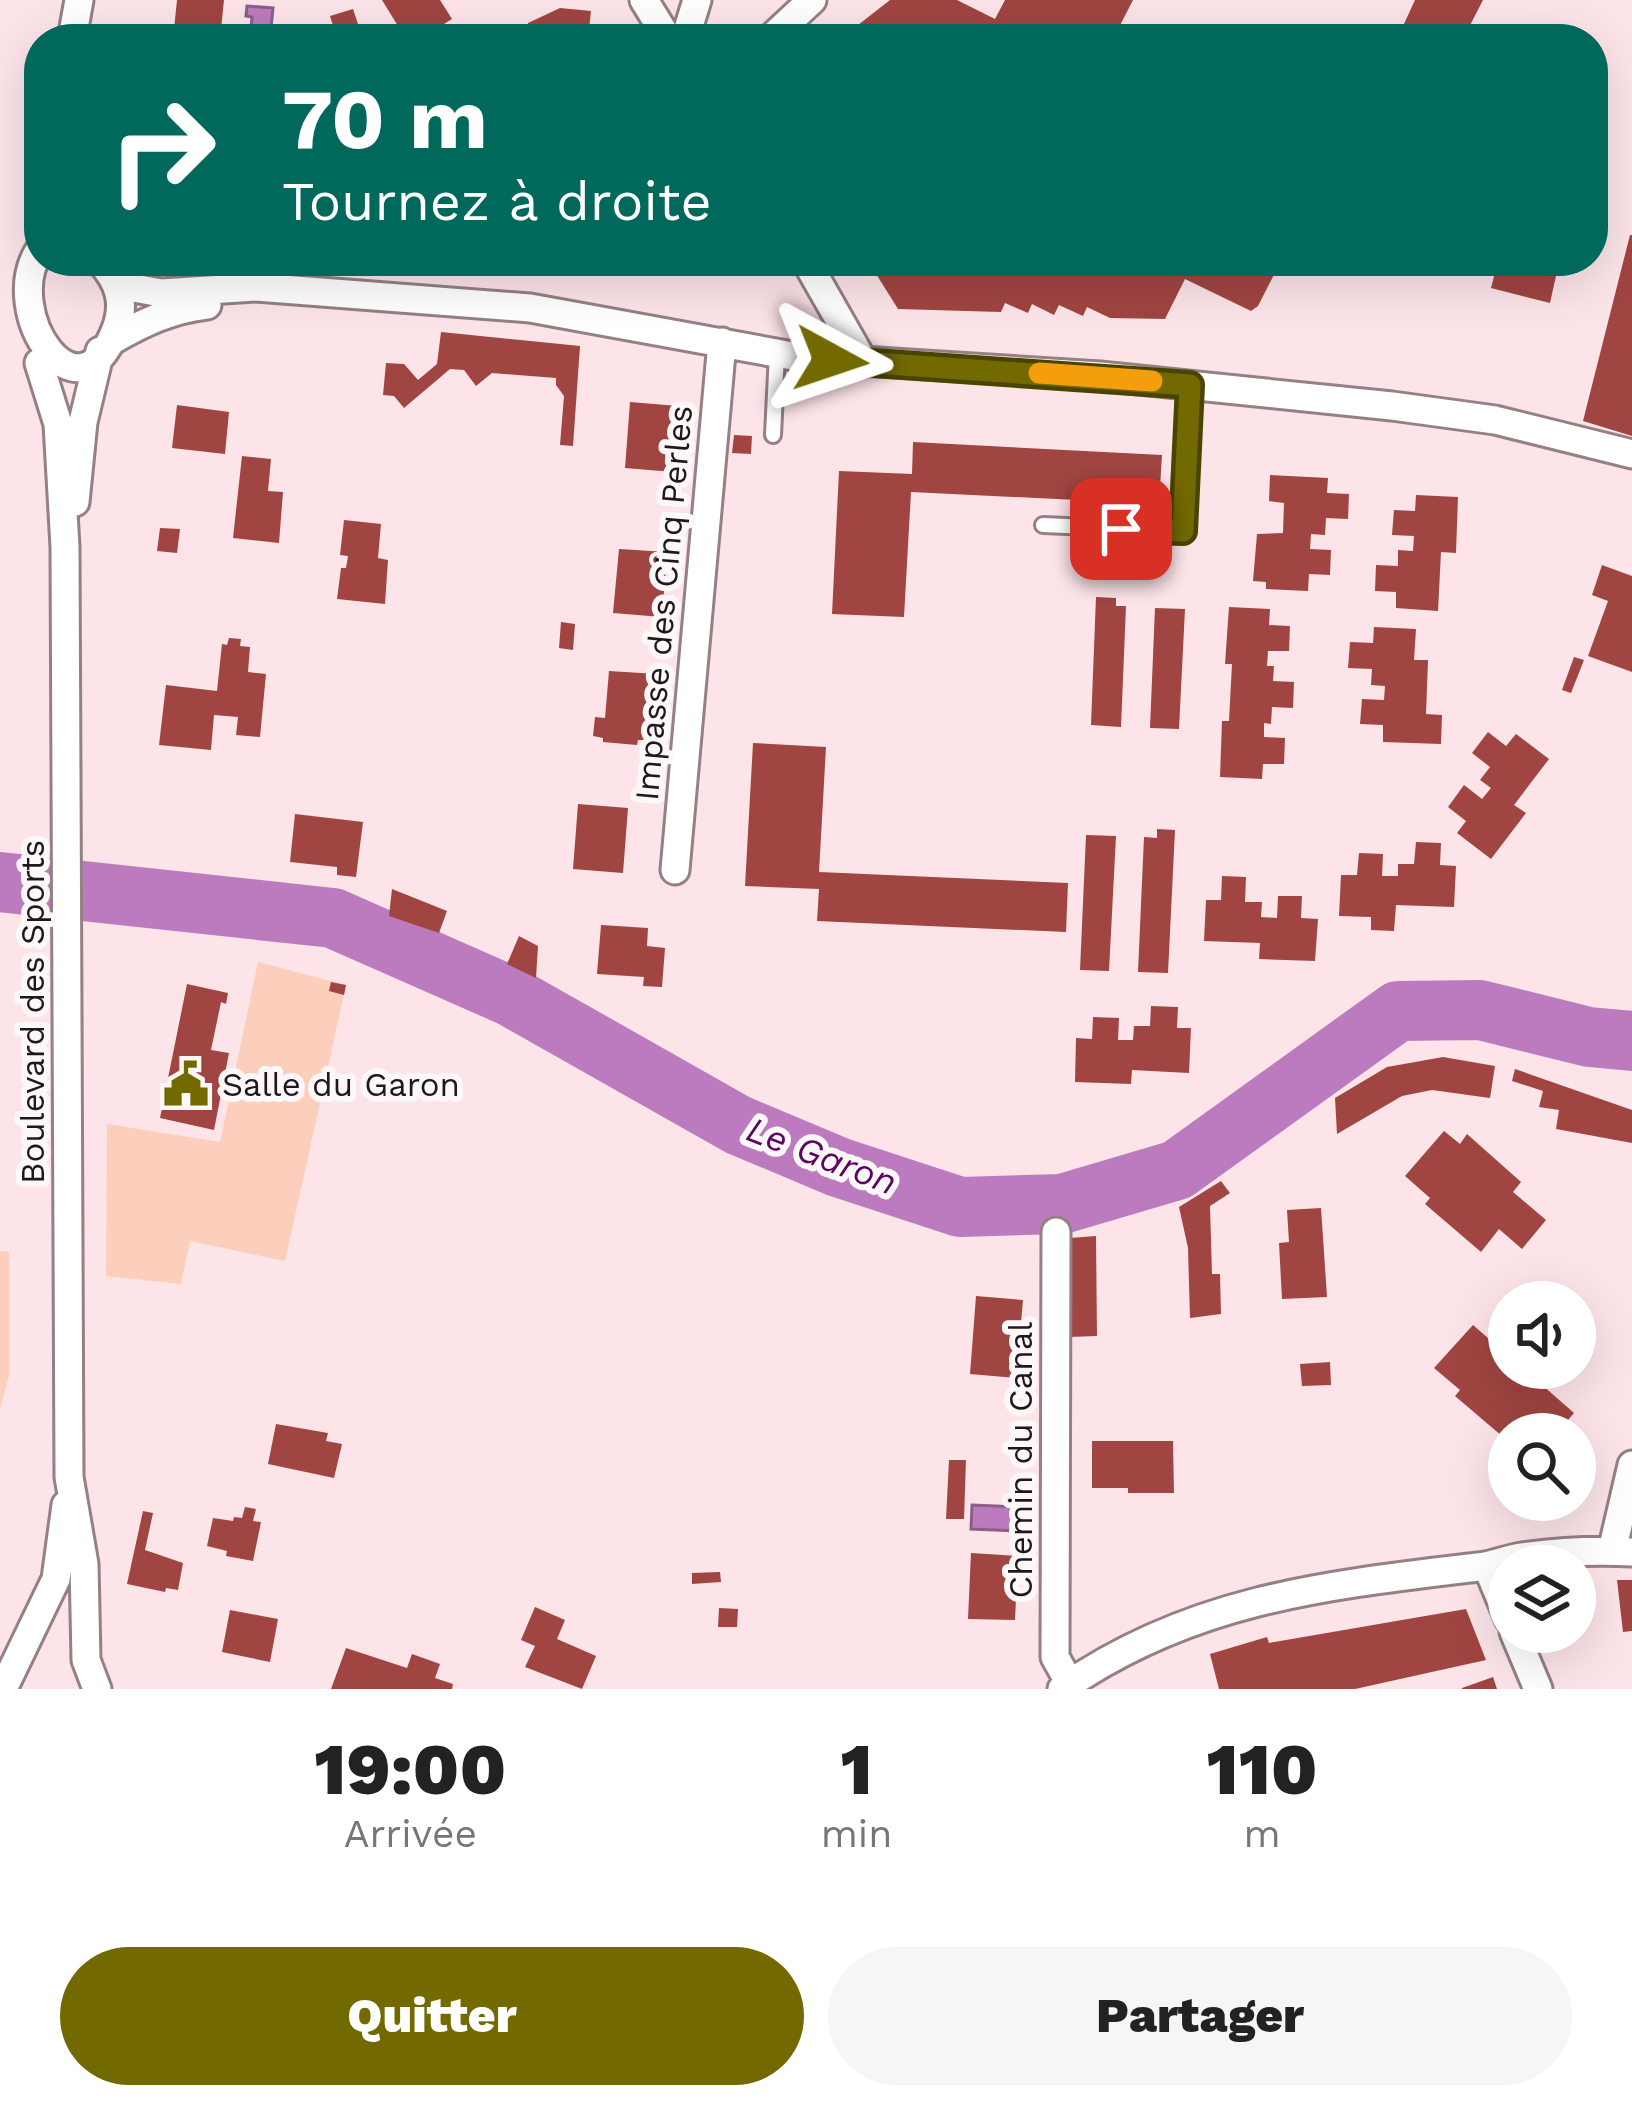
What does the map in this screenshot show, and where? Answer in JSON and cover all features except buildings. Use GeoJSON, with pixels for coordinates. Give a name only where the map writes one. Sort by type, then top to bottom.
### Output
{"type":"FeatureCollection","features":[{"type":"Feature","properties":{"kind":"street"},"geometry":{"type":"LineString","coordinates":[[786,24],[812,0]]}},
{"type":"Feature","properties":{"kind":"street"},"geometry":{"type":"LineString","coordinates":[[2,292],[24,265]]}},
{"type":"Feature","properties":{"kind":"street","name":"Boulevard des Sports"},"geometry":{"type":"LineString","coordinates":[[65,547],[79,476],[82,422],[121,314],[120,292],[111,276]]}},
{"type":"Feature","properties":{"kind":"street"},"geometry":{"type":"LineString","coordinates":[[117,276],[134,288],[161,293],[256,287],[530,308],[777,353],[1190,385],[1495,420],[1632,454]]}},
{"type":"Feature","properties":{"kind":"street"},"geometry":{"type":"LineString","coordinates":[[815,276],[864,363]]}},
{"type":"Feature","properties":{"kind":"street"},"geometry":{"type":"LineString","coordinates":[[7,333],[22,352],[39,363],[62,368],[88,361],[146,321],[183,308],[320,293]]}},
{"type":"Feature","properties":{"kind":"street","name":"Impasse des Cinq Perles"},"geometry":{"type":"LineString","coordinates":[[675,870],[722,342]]}},
{"type":"Feature","properties":{"kind":"street","name":"Boulevard des Sports"},"geometry":{"type":"LineString","coordinates":[[3,1689],[56,1580],[69,1477],[65,547],[58,424],[39,363]]}},
{"type":"Feature","properties":{"kind":"street","name":"Chemin du Canal"},"geometry":{"type":"LineString","coordinates":[[1056,1232],[1055,1657],[1068,1688]]}},
{"type":"Feature","properties":{"kind":"street"},"geometry":{"type":"LineString","coordinates":[[1068,1688],[1130,1646],[1219,1612],[1317,1586],[1487,1567],[1522,1557],[1622,1552],[1632,1465]]}},
{"type":"Feature","properties":{"kind":"street","name":"Boulevard des Sports"},"geometry":{"type":"LineString","coordinates":[[69,1477],[84,1564],[86,1660],[98,1689]]}},
{"type":"Feature","properties":{"kind":"street"},"geometry":{"type":"LineString","coordinates":[[1523,1653],[1538,1689]]}},
{"type":"Feature","properties":{"kind":"lane"},"geometry":{"type":"LineString","coordinates":[[773,435],[777,353]]}},
{"type":"Feature","properties":{"kind":"lane"},"geometry":{"type":"LineString","coordinates":[[1043,525],[1183,531],[1190,385]]}},
{"type":"Feature","properties":{"kind":"shaded area"},"geometry":{"type":"Polygon","coordinates":[[[247,6],[273,8],[271,24],[251,24],[252,17],[246,16],[247,6]]]}},
{"type":"Feature","properties":{"kind":"shaded area"},"geometry":{"type":"Polygon","coordinates":[[[258,962],[346,985],[285,1261],[190,1241],[181,1284],[106,1276],[107,1124],[220,1142],[258,962]]]}},
{"type":"Feature","properties":{"kind":"shaded area"},"geometry":{"type":"Polygon","coordinates":[[[0,1251],[9,1252],[9,1376],[0,1409],[0,1251]]]}},
{"type":"Feature","properties":{"kind":"shaded area"},"geometry":{"type":"Polygon","coordinates":[[[972,1505],[1021,1507],[1020,1531],[971,1529],[972,1505]]]}},
{"type":"Feature","properties":{"kind":"waterway","name":"Le Garon"},"geometry":{"type":"LineString","coordinates":[[0,882],[333,918],[510,996],[738,1125],[838,1167],[960,1207],[1062,1204],[1177,1170],[1398,1011],[1480,1010],[1589,1037],[1632,1041]]}},
{"type":"Feature","properties":{"kind":"slow traffic"},"geometry":{"type":"LineString","coordinates":[[1039,373],[1152,381]]}},
{"type":"Feature","properties":{"kind":"place","name":"Salle du Garon"},"geometry":{"type":"Point","coordinates":[186,1084]}},
{"type":"Feature","properties":{"kind":"route"},"geometry":{"type":"LineString","coordinates":[[831,360],[1190,385],[1183,531],[1121,529]]}}]}
